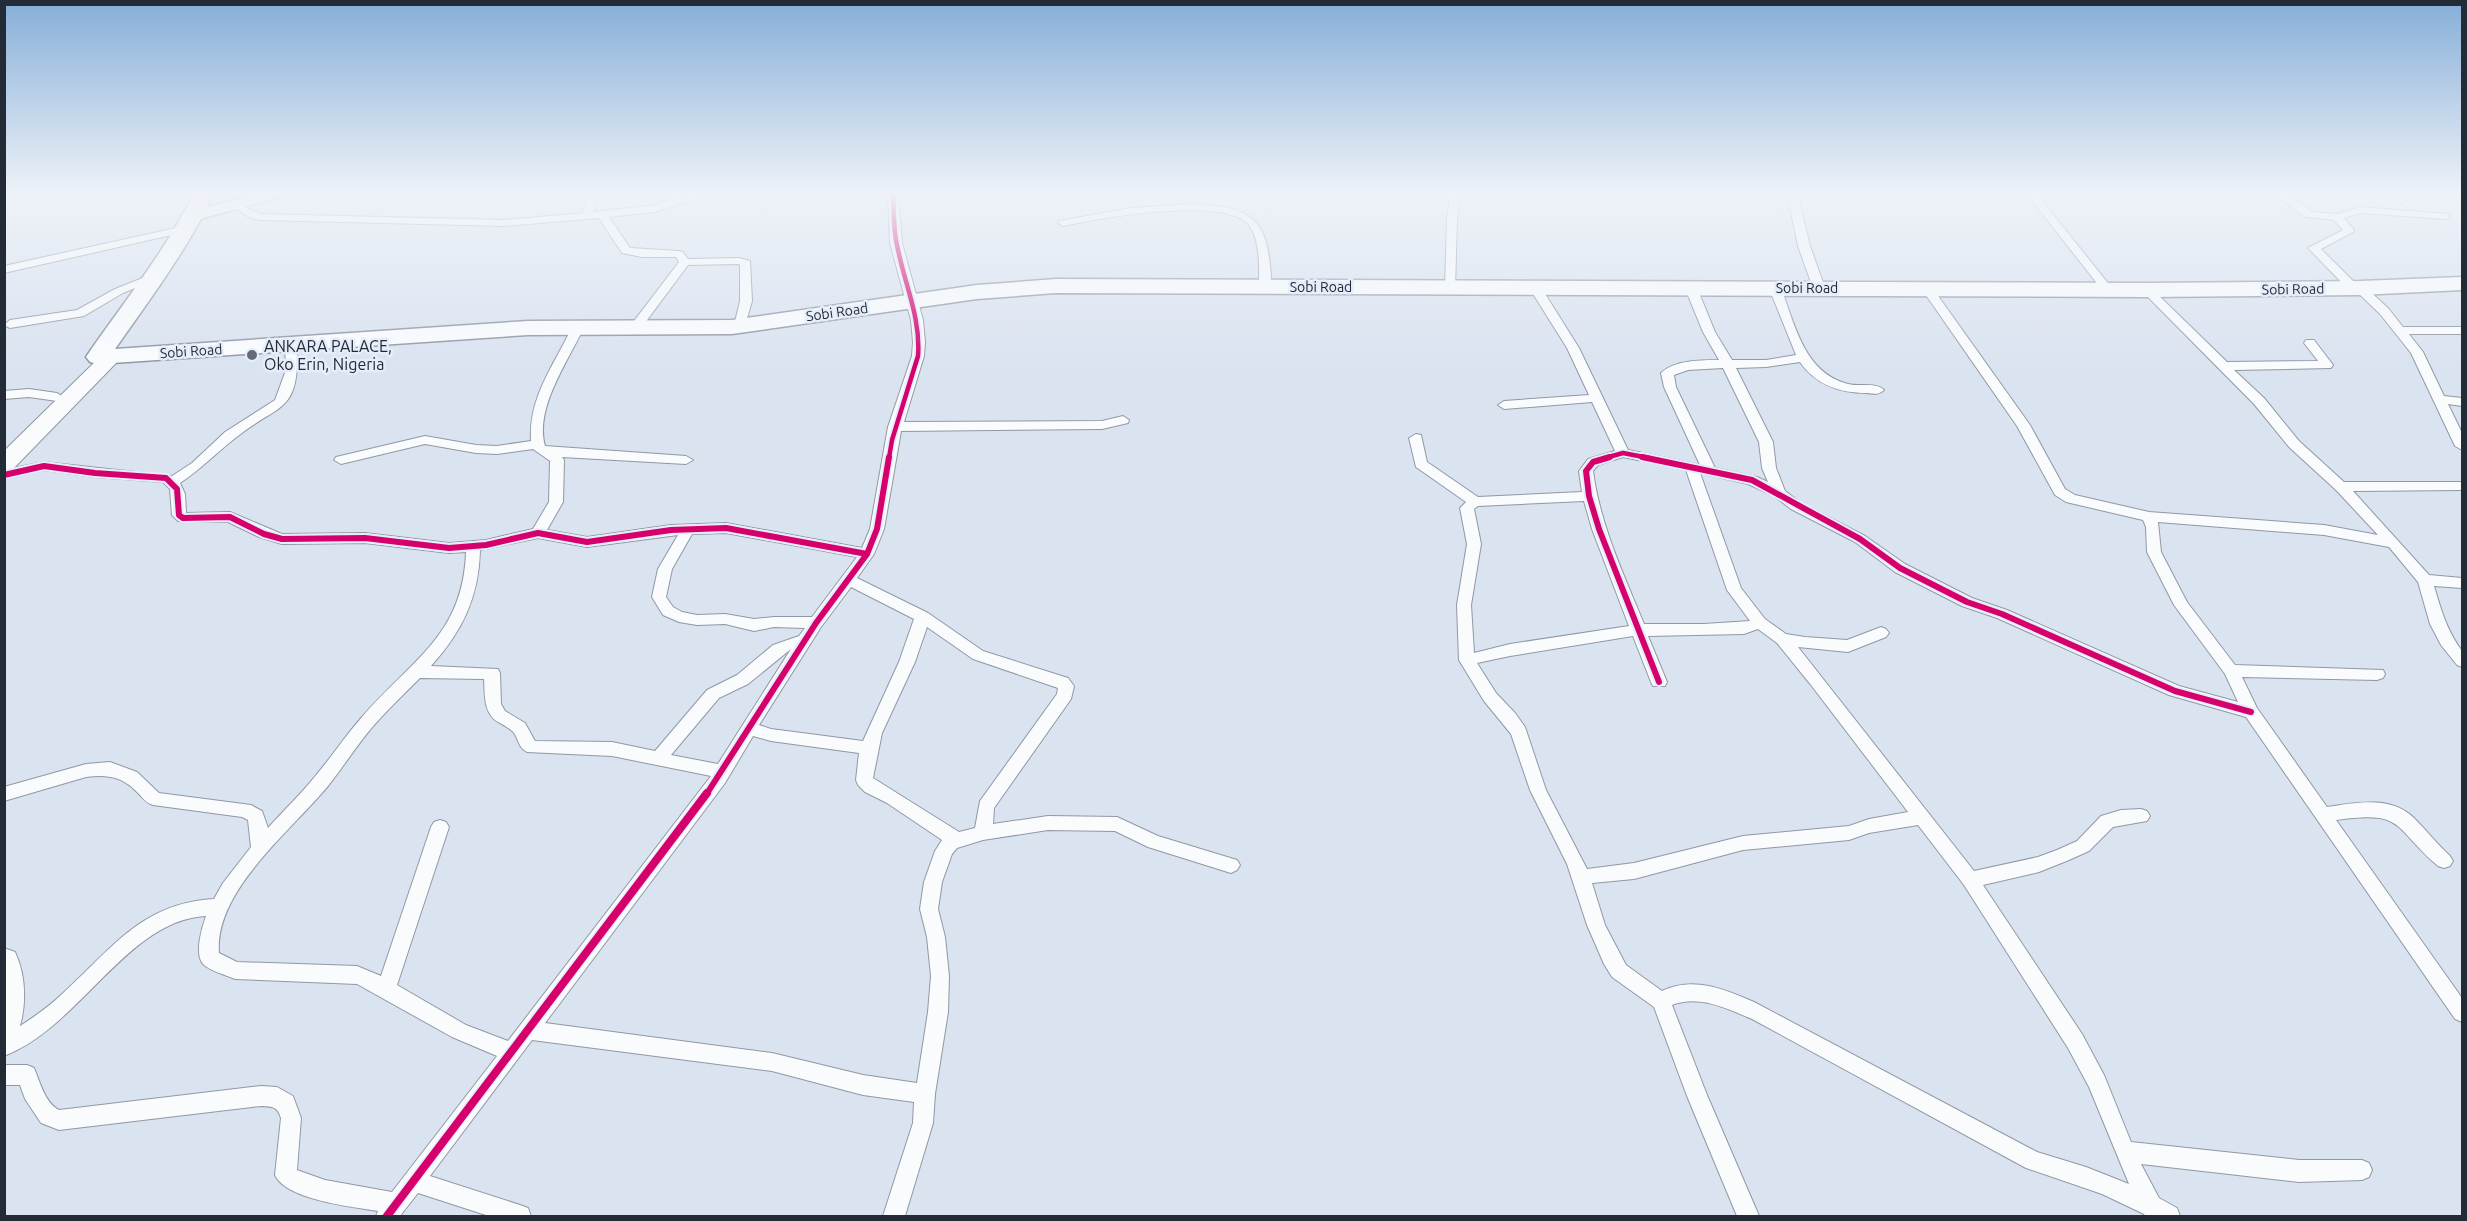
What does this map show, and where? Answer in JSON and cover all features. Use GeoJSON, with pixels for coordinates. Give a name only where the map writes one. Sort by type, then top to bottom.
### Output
{"type":"FeatureCollection","features":[{"type":"Feature","properties":{"kind":"highway"},"geometry":{"type":"LineString","coordinates":[[105,357],[174,250]]}},
{"type":"Feature","properties":{"kind":"highway"},"geometry":{"type":"LineString","coordinates":[[105,357],[142,316],[179,250]]}},
{"type":"Feature","properties":{"kind":"highway","name":"Sobi Road"},"geometry":{"type":"LineString","coordinates":[[105,357],[578,327],[695,329],[740,326],[1029,286],[2146,290],[2357,288],[2463,284]]}},
{"type":"Feature","properties":{"kind":"main road"},"geometry":{"type":"LineString","coordinates":[[4,465],[10,450],[57,397],[105,357]]}},
{"type":"Feature","properties":{"kind":"main road"},"geometry":{"type":"LineString","coordinates":[[10,450],[105,357]]}},
{"type":"Feature","properties":{"kind":"main road"},"geometry":{"type":"LineString","coordinates":[[4,962],[8,988],[4,1026]]}},
{"type":"Feature","properties":{"kind":"street"},"geometry":{"type":"LineString","coordinates":[[4,270],[72,250]]}},
{"type":"Feature","properties":{"kind":"street"},"geometry":{"type":"LineString","coordinates":[[625,250],[642,254],[679,254],[685,262]]}},
{"type":"Feature","properties":{"kind":"street"},"geometry":{"type":"LineString","coordinates":[[4,1075],[27,1076],[32,1092],[48,1116],[59,1120],[261,1096],[277,1097],[286,1103],[291,1118],[286,1175],[296,1182],[392,1210],[723,772],[804,641],[867,554],[878,529],[884,477],[895,427],[918,356],[917,320],[898,250]]}},
{"type":"Feature","properties":{"kind":"street"},"geometry":{"type":"LineString","coordinates":[[1261,250],[1265,287]]}},
{"type":"Feature","properties":{"kind":"street"},"geometry":{"type":"LineString","coordinates":[[1451,288],[1452,250]]}},
{"type":"Feature","properties":{"kind":"street"},"geometry":{"type":"LineString","coordinates":[[1805,250],[1820,288]]}},
{"type":"Feature","properties":{"kind":"street"},"geometry":{"type":"LineString","coordinates":[[2076,250],[2107,290]]}},
{"type":"Feature","properties":{"kind":"street"},"geometry":{"type":"LineString","coordinates":[[2316,250],[2402,331],[2441,399],[2463,446]]}},
{"type":"Feature","properties":{"kind":"street"},"geometry":{"type":"LineString","coordinates":[[685,262],[739,261],[746,263],[747,286],[740,326]]}},
{"type":"Feature","properties":{"kind":"street"},"geometry":{"type":"LineString","coordinates":[[635,328],[685,262]]}},
{"type":"Feature","properties":{"kind":"street"},"geometry":{"type":"LineString","coordinates":[[10,324],[80,313],[119,291],[156,276]]}},
{"type":"Feature","properties":{"kind":"street"},"geometry":{"type":"LineString","coordinates":[[1691,288],[1709,332],[1766,442],[1769,468],[1779,493]]}},
{"type":"Feature","properties":{"kind":"street"},"geometry":{"type":"LineString","coordinates":[[1775,288],[1801,358],[1828,383],[1853,390],[1878,390]]}},
{"type":"Feature","properties":{"kind":"street"},"geometry":{"type":"LineString","coordinates":[[1927,288],[2023,425],[2060,492],[2071,499],[2149,518],[2324,530],[2394,543]]}},
{"type":"Feature","properties":{"kind":"street"},"geometry":{"type":"LineString","coordinates":[[1536,289],[1572,348],[1623,453]]}},
{"type":"Feature","properties":{"kind":"street"},"geometry":{"type":"LineString","coordinates":[[2146,290],[2259,401],[2294,444],[2341,487],[2394,543],[2425,580],[2438,624],[2446,641],[2463,661]]}},
{"type":"Feature","properties":{"kind":"street"},"geometry":{"type":"LineString","coordinates":[[578,327],[551,377],[536,431],[537,444],[540,449],[549,452],[686,459]]}},
{"type":"Feature","properties":{"kind":"street"},"geometry":{"type":"LineString","coordinates":[[2402,331],[2463,330]]}},
{"type":"Feature","properties":{"kind":"street"},"geometry":{"type":"LineString","coordinates":[[2223,366],[2327,365],[2310,343]]}},
{"type":"Feature","properties":{"kind":"street"},"geometry":{"type":"LineString","coordinates":[[173,481],[197,466],[230,435],[280,403],[292,370],[291,344]]}},
{"type":"Feature","properties":{"kind":"street"},"geometry":{"type":"LineString","coordinates":[[1801,358],[1753,364],[1727,363],[1678,368],[1667,373],[1701,470],[1698,492],[1734,590],[1760,623],[1782,639],[1970,880],[2075,1041],[2097,1082],[2124,1151],[2153,1211]]}},
{"type":"Feature","properties":{"kind":"street"},"geometry":{"type":"LineString","coordinates":[[4,395],[29,393],[57,397]]}},
{"type":"Feature","properties":{"kind":"street"},"geometry":{"type":"LineString","coordinates":[[1504,405],[1596,398]]}},
{"type":"Feature","properties":{"kind":"street"},"geometry":{"type":"LineString","coordinates":[[2441,399],[2463,402]]}},
{"type":"Feature","properties":{"kind":"street"},"geometry":{"type":"LineString","coordinates":[[895,427],[1102,425],[1123,420]]}},
{"type":"Feature","properties":{"kind":"street"},"geometry":{"type":"LineString","coordinates":[[1416,438],[1421,464],[1475,502]]}},
{"type":"Feature","properties":{"kind":"street"},"geometry":{"type":"LineString","coordinates":[[341,460],[425,440],[476,449],[497,450],[537,444]]}},
{"type":"Feature","properties":{"kind":"street"},"geometry":{"type":"LineString","coordinates":[[538,532],[556,502],[556,460],[549,452]]}},
{"type":"Feature","properties":{"kind":"street"},"geometry":{"type":"LineString","coordinates":[[1659,682],[1599,529],[1589,496],[1586,471],[1593,462],[1623,453],[1752,480],[1860,539],[1900,568],[1967,602],[2002,614],[2175,691],[2251,712]]}},
{"type":"Feature","properties":{"kind":"street"},"geometry":{"type":"LineString","coordinates":[[4,475],[44,466],[94,473],[166,478],[173,481],[180,493],[179,515],[183,518],[192,520],[230,517],[264,534],[289,539],[365,538],[449,548],[473,547],[538,532],[588,542],[688,529],[726,528],[867,554]]}},
{"type":"Feature","properties":{"kind":"street"},"geometry":{"type":"LineString","coordinates":[[2341,487],[2463,486]]}},
{"type":"Feature","properties":{"kind":"street"},"geometry":{"type":"LineString","coordinates":[[1589,496],[1475,502],[1467,508],[1474,544],[1464,605],[1467,660],[1490,697],[1509,717],[1519,732],[1538,790],[1568,845],[1596,925],[1619,971],[1661,1000],[1697,1096],[1748,1216]]}},
{"type":"Feature","properties":{"kind":"street"},"geometry":{"type":"LineString","coordinates":[[2149,518],[2153,527],[2154,552],[2181,605],[2231,671],[2251,712],[2463,1013]]}},
{"type":"Feature","properties":{"kind":"street"},"geometry":{"type":"LineString","coordinates":[[688,529],[665,569],[659,597],[668,610],[679,617],[697,620],[725,619],[747,624],[816,623]]}},
{"type":"Feature","properties":{"kind":"street"},"geometry":{"type":"LineString","coordinates":[[473,547],[473,561],[465,602],[455,622],[418,672],[358,731],[321,782],[231,884],[220,907],[210,937],[208,952],[210,958],[236,970],[357,975],[459,1031],[511,1052]]}},
{"type":"Feature","properties":{"kind":"street"},"geometry":{"type":"LineString","coordinates":[[849,580],[923,617],[978,656],[1062,682],[1066,686],[1065,695],[986,806],[983,833]]}},
{"type":"Feature","properties":{"kind":"street"},"geometry":{"type":"LineString","coordinates":[[2425,580],[2463,582]]}},
{"type":"Feature","properties":{"kind":"street"},"geometry":{"type":"LineString","coordinates":[[923,617],[913,639],[907,662],[881,712],[869,748],[864,780],[871,788],[892,798],[955,839]]}},
{"type":"Feature","properties":{"kind":"street"},"geometry":{"type":"LineString","coordinates":[[1467,660],[1510,650],[1638,630],[1744,628],[1760,623]]}},
{"type":"Feature","properties":{"kind":"street"},"geometry":{"type":"LineString","coordinates":[[1782,639],[1848,646],[1881,633]]}},
{"type":"Feature","properties":{"kind":"street"},"geometry":{"type":"LineString","coordinates":[[658,759],[691,717],[713,694],[744,679],[777,648],[804,641]]}},
{"type":"Feature","properties":{"kind":"street"},"geometry":{"type":"LineString","coordinates":[[2231,671],[2377,674]]}},
{"type":"Feature","properties":{"kind":"street"},"geometry":{"type":"LineString","coordinates":[[418,672],[492,673],[493,705],[499,715],[519,727],[527,744],[533,747],[612,749],[723,772]]}},
{"type":"Feature","properties":{"kind":"street"},"geometry":{"type":"LineString","coordinates":[[749,728],[771,735],[869,748]]}},
{"type":"Feature","properties":{"kind":"street"},"geometry":{"type":"LineString","coordinates":[[4,795],[85,770],[105,767],[130,775],[148,790],[153,798],[245,810],[256,816],[260,849]]}},
{"type":"Feature","properties":{"kind":"street"},"geometry":{"type":"LineString","coordinates":[[2325,814],[2383,810],[2397,814],[2430,851],[2444,861]]}},
{"type":"Feature","properties":{"kind":"street"},"geometry":{"type":"LineString","coordinates":[[1970,880],[2039,864],[2083,846],[2107,821],[2121,817],[2141,816]]}},
{"type":"Feature","properties":{"kind":"street"},"geometry":{"type":"LineString","coordinates":[[1580,877],[1634,871],[1743,843],[1849,833],[1869,826],[1923,817]]}},
{"type":"Feature","properties":{"kind":"street"},"geometry":{"type":"LineString","coordinates":[[894,1216],[923,1123],[925,1094],[938,1012],[940,976],[936,938],[929,909],[933,882],[944,851],[955,839],[1048,824],[1118,824],[1154,842],[1231,865]]}},
{"type":"Feature","properties":{"kind":"street"},"geometry":{"type":"LineString","coordinates":[[386,989],[440,827]]}},
{"type":"Feature","properties":{"kind":"street"},"geometry":{"type":"LineString","coordinates":[[4,1047],[44,1021],[70,1000],[139,931],[161,918],[189,909],[204,906],[220,907]]}},
{"type":"Feature","properties":{"kind":"street"},"geometry":{"type":"LineString","coordinates":[[1661,1000],[1674,992],[1690,991],[1712,995],[1759,1013],[2033,1161],[2078,1173],[2153,1211],[2169,1216]]}},
{"type":"Feature","properties":{"kind":"street"},"geometry":{"type":"LineString","coordinates":[[527,1030],[772,1062],[863,1085],[925,1094]]}},
{"type":"Feature","properties":{"kind":"street"},"geometry":{"type":"LineString","coordinates":[[2124,1151],[2299,1172],[2362,1170]]}},
{"type":"Feature","properties":{"kind":"street"},"geometry":{"type":"LineString","coordinates":[[414,1181],[520,1216]]}},
{"type":"Feature","properties":{"kind":"cycle path"},"geometry":{"type":"LineString","coordinates":[[387,1216],[719,778],[765,701],[816,623],[867,554],[877,529],[892,440],[918,356],[917,320],[898,250]]}},
{"type":"Feature","properties":{"kind":"cycle path"},"geometry":{"type":"LineString","coordinates":[[1659,682],[1599,529],[1589,496],[1586,471],[1593,462],[1623,453],[1752,480],[1860,539],[1900,568],[1967,602],[2002,614],[2175,691],[2251,712]]}},
{"type":"Feature","properties":{"kind":"cycle path"},"geometry":{"type":"LineString","coordinates":[[4,475],[44,466],[95,473],[166,478],[177,489],[179,515],[183,518],[230,517],[264,534],[282,539],[365,538],[449,548],[486,545],[538,533],[587,542],[671,530],[726,528],[867,554]]}},
{"type":"Feature","properties":{"kind":"place","name":"ANKARA PALACE, Oko Erin, Nigeria"},"geometry":{"type":"Point","coordinates":[252,355]}}]}
